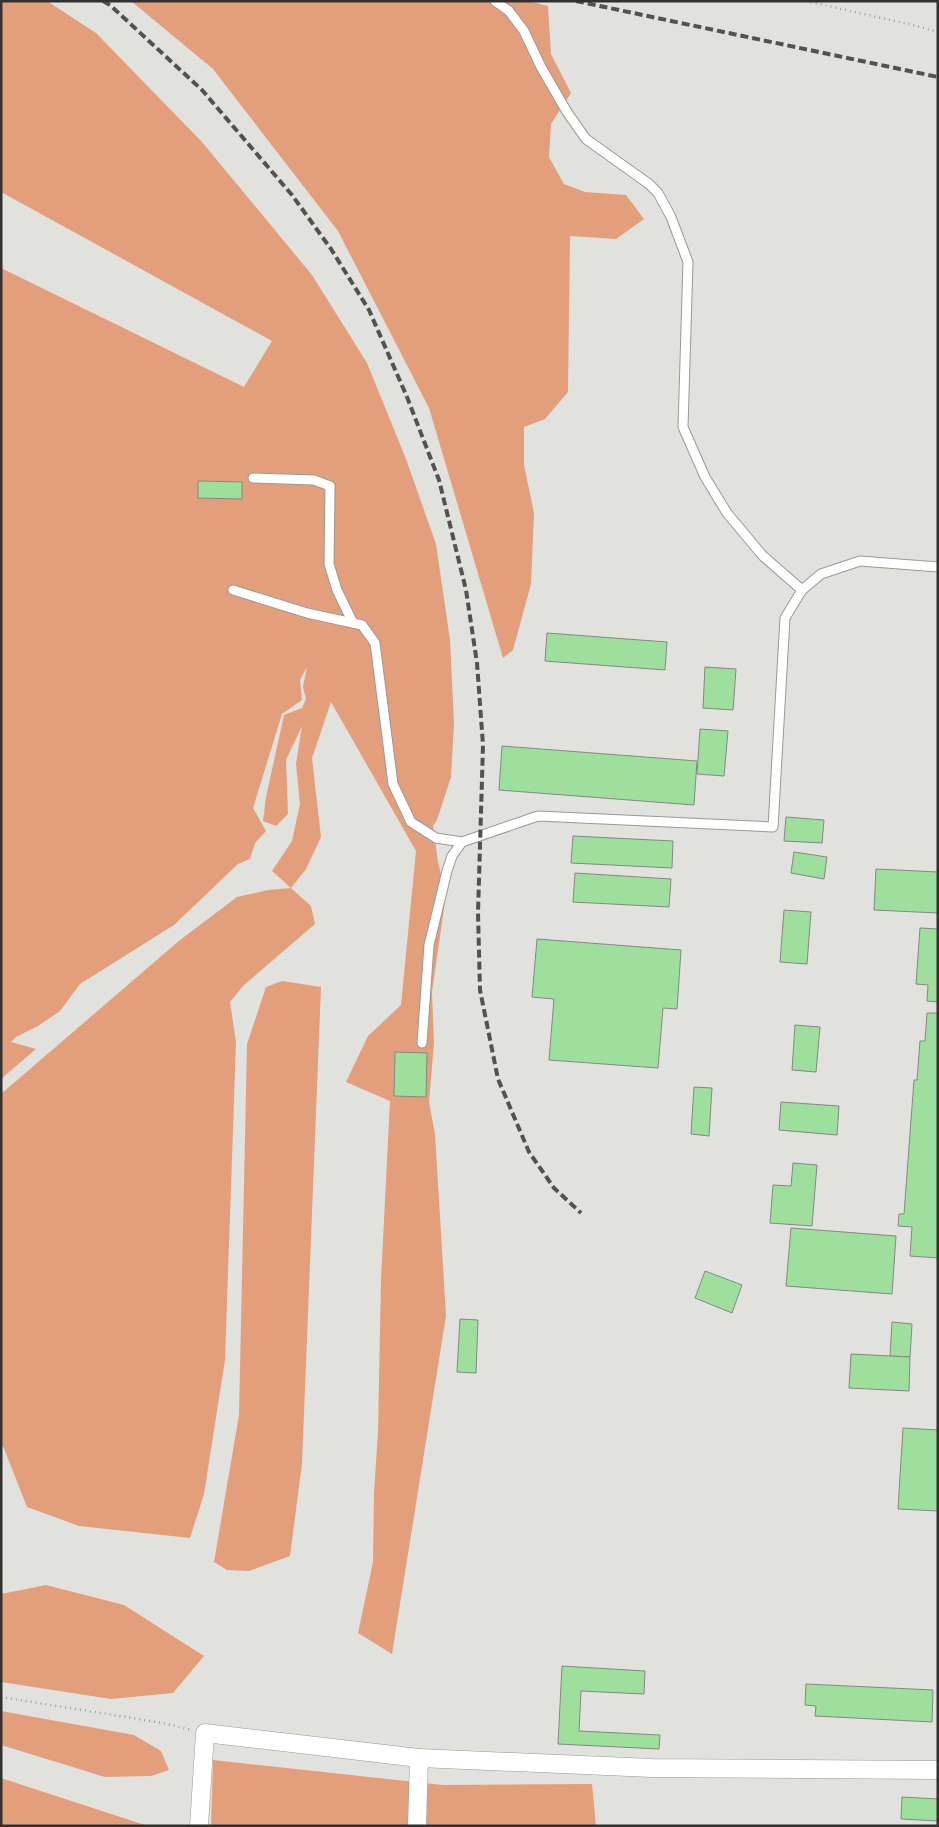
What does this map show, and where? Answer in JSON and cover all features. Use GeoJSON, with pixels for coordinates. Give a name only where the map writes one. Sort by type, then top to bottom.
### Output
{"type":"FeatureCollection","features":[{"type":"Feature","properties":{"kind":"street"},"geometry":{"type":"LineString","coordinates":[[199,1826],[205,1733],[419,1758],[652,1768],[938,1770]]}},
{"type":"Feature","properties":{"kind":"street"},"geometry":{"type":"LineString","coordinates":[[417,1826],[419,1758]]}},
{"type":"Feature","properties":{"kind":"lane"},"geometry":{"type":"LineString","coordinates":[[494,1],[509,11],[524,31],[541,67],[567,112],[586,139],[649,184],[658,193],[671,217],[688,262],[683,427],[705,478],[727,513],[763,556],[802,590]]}},
{"type":"Feature","properties":{"kind":"lane"},"geometry":{"type":"LineString","coordinates":[[253,478],[314,480],[330,486],[329,564],[337,590],[353,622]]}},
{"type":"Feature","properties":{"kind":"lane"},"geometry":{"type":"LineString","coordinates":[[233,590],[307,613],[362,624],[375,643],[392,784],[411,822],[436,838],[462,842],[538,816],[773,827],[785,618],[802,590],[821,574],[860,561],[938,567]]}},
{"type":"Feature","properties":{"kind":"lane"},"geometry":{"type":"LineString","coordinates":[[422,1043],[429,945],[446,871],[452,856],[462,842]]}},
{"type":"Feature","properties":{"kind":"path"},"geometry":{"type":"LineString","coordinates":[[806,1],[938,32]]}},
{"type":"Feature","properties":{"kind":"path"},"geometry":{"type":"LineString","coordinates":[[1,1697],[163,1723],[205,1733]]}},
{"type":"Feature","properties":{"kind":"shaded area"},"geometry":{"type":"Polygon","coordinates":[[[1,1],[47,1],[96,33],[202,142],[312,275],[367,363],[406,459],[436,544],[450,640],[454,723],[451,777],[437,820],[433,826],[438,862],[446,895],[432,992],[434,1043],[429,1102],[435,1134],[446,1316],[392,1654],[358,1633],[373,1562],[381,1280],[390,1101],[346,1082],[368,1036],[401,1005],[416,851],[331,702],[312,758],[321,837],[306,869],[291,888],[272,871],[292,841],[300,804],[296,764],[302,726],[286,760],[288,814],[276,826],[263,821],[266,797],[284,715],[302,708],[306,699],[303,687],[307,667],[300,680],[302,700],[282,714],[253,808],[266,831],[255,843],[250,859],[238,864],[174,925],[80,984],[60,1011],[38,1026],[16,1037],[11,1042],[36,1049],[1,1079],[1,268],[244,387],[272,341],[1,192],[1,1]]]}},
{"type":"Feature","properties":{"kind":"shaded area"},"geometry":{"type":"Polygon","coordinates":[[[131,1],[528,1],[548,6],[551,54],[571,93],[551,124],[549,157],[564,184],[585,192],[626,195],[644,219],[616,239],[570,236],[568,392],[545,419],[524,427],[524,465],[534,513],[531,584],[513,650],[503,658],[429,408],[338,231],[213,69],[131,1]]]}},
{"type":"Feature","properties":{"kind":"shaded area"},"geometry":{"type":"Polygon","coordinates":[[[291,888],[311,906],[315,924],[243,986],[230,1002],[236,1042],[225,1360],[204,1494],[190,1538],[79,1526],[27,1507],[3,1446],[1,1446],[1,1094],[180,940],[237,897],[268,890],[291,888]]]}},
{"type":"Feature","properties":{"kind":"shaded area"},"geometry":{"type":"Polygon","coordinates":[[[282,981],[321,987],[302,1464],[290,1556],[249,1571],[227,1570],[214,1562],[239,1415],[247,1044],[266,987],[282,981]]]}},
{"type":"Feature","properties":{"kind":"shaded area"},"geometry":{"type":"Polygon","coordinates":[[[46,1585],[124,1605],[204,1656],[173,1693],[111,1699],[1,1682],[1,1594],[46,1585]]]}},
{"type":"Feature","properties":{"kind":"shaded area"},"geometry":{"type":"Polygon","coordinates":[[[1,1711],[134,1735],[161,1751],[169,1770],[151,1776],[105,1777],[1,1745],[1,1711]]]}},
{"type":"Feature","properties":{"kind":"shaded area"},"geometry":{"type":"Polygon","coordinates":[[[213,1760],[443,1785],[592,1784],[596,1826],[211,1826],[213,1760]]]}},
{"type":"Feature","properties":{"kind":"shaded area"},"geometry":{"type":"Polygon","coordinates":[[[1,1778],[148,1826],[1,1826],[1,1778]]]}},
{"type":"Feature","properties":{"kind":"building"},"geometry":{"type":"Polygon","coordinates":[[[198,481],[242,482],[242,499],[198,498],[198,481]]]}},
{"type":"Feature","properties":{"kind":"building"},"geometry":{"type":"Polygon","coordinates":[[[547,633],[667,642],[665,670],[545,661],[547,633]]]}},
{"type":"Feature","properties":{"kind":"building"},"geometry":{"type":"Polygon","coordinates":[[[705,667],[736,669],[733,710],[703,708],[705,667]]]}},
{"type":"Feature","properties":{"kind":"building"},"geometry":{"type":"Polygon","coordinates":[[[700,729],[728,731],[724,776],[697,774],[700,729]]]}},
{"type":"Feature","properties":{"kind":"building"},"geometry":{"type":"Polygon","coordinates":[[[502,746],[697,761],[694,805],[499,790],[502,746]]]}},
{"type":"Feature","properties":{"kind":"building"},"geometry":{"type":"Polygon","coordinates":[[[786,817],[824,820],[822,843],[784,841],[786,817]]]}},
{"type":"Feature","properties":{"kind":"building"},"geometry":{"type":"Polygon","coordinates":[[[573,836],[673,841],[672,868],[571,863],[573,836]]]}},
{"type":"Feature","properties":{"kind":"building"},"geometry":{"type":"Polygon","coordinates":[[[794,852],[827,857],[824,879],[791,873],[794,852]]]}},
{"type":"Feature","properties":{"kind":"building"},"geometry":{"type":"Polygon","coordinates":[[[876,869],[938,872],[938,913],[874,910],[876,869]]]}},
{"type":"Feature","properties":{"kind":"building"},"geometry":{"type":"Polygon","coordinates":[[[575,873],[671,879],[669,907],[573,902],[575,873]]]}},
{"type":"Feature","properties":{"kind":"building"},"geometry":{"type":"Polygon","coordinates":[[[784,910],[811,912],[807,964],[780,962],[784,910]]]}},
{"type":"Feature","properties":{"kind":"building"},"geometry":{"type":"Polygon","coordinates":[[[920,928],[938,929],[938,1002],[927,1001],[928,985],[916,984],[920,928]]]}},
{"type":"Feature","properties":{"kind":"building"},"geometry":{"type":"Polygon","coordinates":[[[537,939],[681,950],[677,1009],[663,1008],[658,1068],[549,1060],[554,999],[532,997],[537,939]]]}},
{"type":"Feature","properties":{"kind":"building"},"geometry":{"type":"Polygon","coordinates":[[[927,1013],[938,1013],[938,1258],[910,1256],[912,1227],[898,1226],[899,1214],[904,1214],[914,1080],[917,1080],[920,1041],[925,1041],[927,1013]]]}},
{"type":"Feature","properties":{"kind":"building"},"geometry":{"type":"Polygon","coordinates":[[[795,1025],[820,1027],[816,1072],[792,1070],[795,1025]]]}},
{"type":"Feature","properties":{"kind":"building"},"geometry":{"type":"Polygon","coordinates":[[[395,1052],[427,1053],[426,1097],[394,1096],[395,1052]]]}},
{"type":"Feature","properties":{"kind":"building"},"geometry":{"type":"Polygon","coordinates":[[[694,1087],[712,1088],[709,1136],[691,1134],[694,1087]]]}},
{"type":"Feature","properties":{"kind":"building"},"geometry":{"type":"Polygon","coordinates":[[[781,1102],[839,1106],[837,1135],[779,1130],[781,1102]]]}},
{"type":"Feature","properties":{"kind":"building"},"geometry":{"type":"Polygon","coordinates":[[[793,1163],[817,1165],[812,1226],[770,1223],[773,1185],[791,1186],[793,1163]]]}},
{"type":"Feature","properties":{"kind":"building"},"geometry":{"type":"Polygon","coordinates":[[[791,1228],[896,1236],[892,1294],[786,1286],[791,1228]]]}},
{"type":"Feature","properties":{"kind":"building"},"geometry":{"type":"Polygon","coordinates":[[[705,1271],[742,1285],[732,1313],[695,1298],[705,1271]]]}},
{"type":"Feature","properties":{"kind":"building"},"geometry":{"type":"Polygon","coordinates":[[[460,1319],[478,1320],[476,1373],[457,1372],[460,1319]]]}},
{"type":"Feature","properties":{"kind":"building"},"geometry":{"type":"Polygon","coordinates":[[[892,1322],[912,1324],[910,1357],[890,1356],[892,1322]]]}},
{"type":"Feature","properties":{"kind":"building"},"geometry":{"type":"Polygon","coordinates":[[[851,1354],[910,1357],[909,1391],[849,1388],[851,1354]]]}},
{"type":"Feature","properties":{"kind":"building"},"geometry":{"type":"Polygon","coordinates":[[[903,1428],[938,1430],[938,1511],[898,1509],[903,1428]]]}},
{"type":"Feature","properties":{"kind":"building"},"geometry":{"type":"Polygon","coordinates":[[[562,1666],[645,1671],[644,1694],[581,1691],[579,1731],[660,1735],[659,1749],[558,1744],[562,1666]]]}},
{"type":"Feature","properties":{"kind":"building"},"geometry":{"type":"Polygon","coordinates":[[[806,1684],[933,1690],[932,1722],[815,1716],[816,1706],[805,1705],[806,1684]]]}},
{"type":"Feature","properties":{"kind":"building"},"geometry":{"type":"Polygon","coordinates":[[[902,1797],[938,1799],[938,1821],[901,1819],[902,1797]]]}},
{"type":"Feature","properties":{"kind":"railway"},"geometry":{"type":"LineString","coordinates":[[103,1],[110,5],[202,90],[292,195],[331,249],[369,310],[407,397],[439,480],[466,590],[477,663],[483,745],[478,913],[480,990],[498,1079],[529,1152],[554,1188],[581,1213]]}},
{"type":"Feature","properties":{"kind":"railway"},"geometry":{"type":"LineString","coordinates":[[576,1],[938,77]]}}]}
